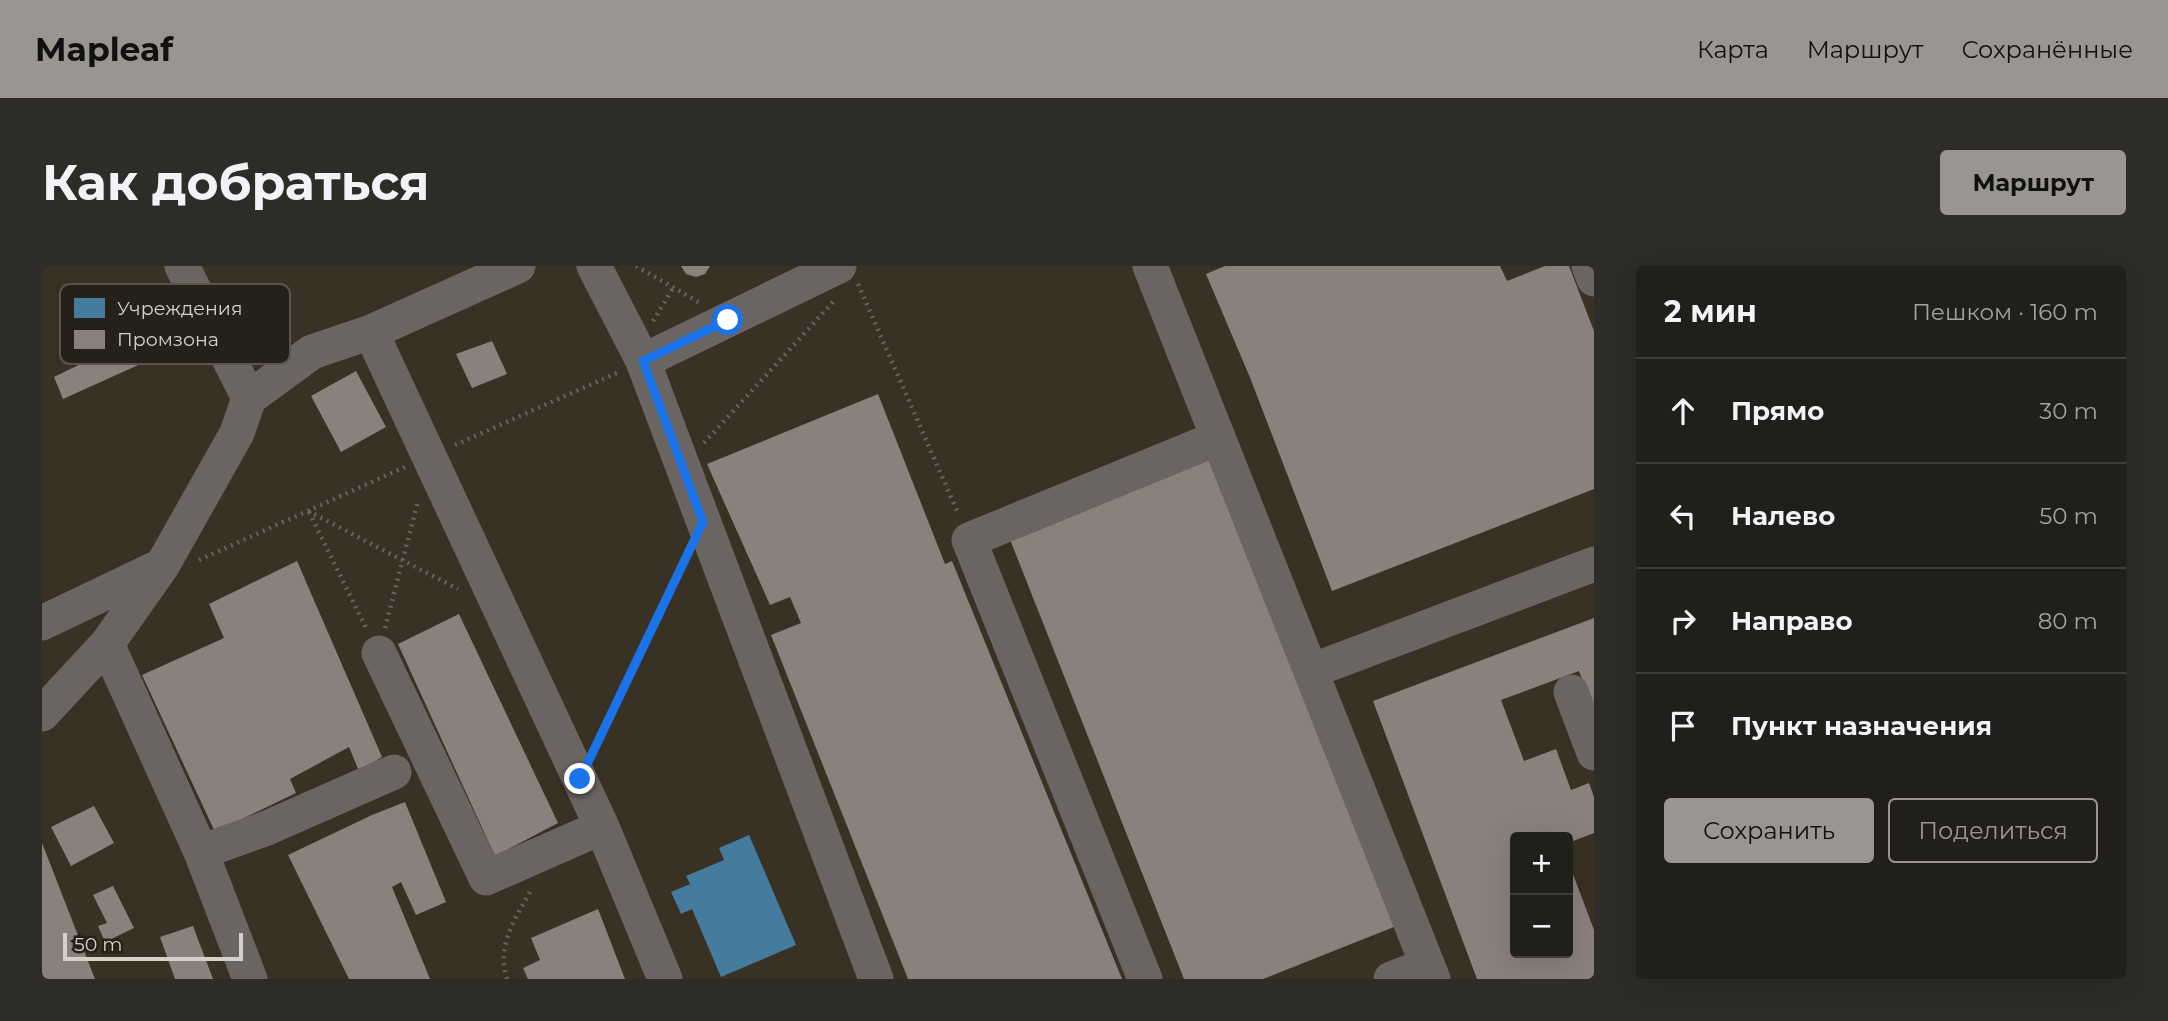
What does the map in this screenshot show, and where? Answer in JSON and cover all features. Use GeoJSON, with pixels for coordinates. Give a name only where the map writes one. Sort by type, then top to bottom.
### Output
{"type":"FeatureCollection","features":[{"type":"Feature","properties":{"kind":"lane"},"geometry":{"type":"LineString","coordinates":[[182,266],[191,284]]}},
{"type":"Feature","properties":{"kind":"lane"},"geometry":{"type":"LineString","coordinates":[[42,714],[107,644],[156,574],[237,433],[249,398],[312,352],[371,332],[517,266]]}},
{"type":"Feature","properties":{"kind":"lane"},"geometry":{"type":"LineString","coordinates":[[594,266],[643,361],[876,979]]}},
{"type":"Feature","properties":{"kind":"lane"},"geometry":{"type":"LineString","coordinates":[[1150,266],[1430,972],[1391,979]]}},
{"type":"Feature","properties":{"kind":"lane"},"geometry":{"type":"LineString","coordinates":[[1589,266],[1594,279]]}},
{"type":"Feature","properties":{"kind":"lane"},"geometry":{"type":"LineString","coordinates":[[643,361],[728,320],[844,280]]}},
{"type":"Feature","properties":{"kind":"lane"},"geometry":{"type":"LineString","coordinates":[[371,332],[602,827],[665,979]]}},
{"type":"Feature","properties":{"kind":"lane"},"geometry":{"type":"LineString","coordinates":[[232,364],[249,398]]}},
{"type":"Feature","properties":{"kind":"lane"},"geometry":{"type":"LineString","coordinates":[[1145,979],[969,540],[1218,438]]}},
{"type":"Feature","properties":{"kind":"lane"},"geometry":{"type":"LineString","coordinates":[[1311,671],[1594,564]]}},
{"type":"Feature","properties":{"kind":"lane"},"geometry":{"type":"LineString","coordinates":[[42,623],[156,574]]}},
{"type":"Feature","properties":{"kind":"lane"},"geometry":{"type":"LineString","coordinates":[[107,644],[201,852],[250,979]]}},
{"type":"Feature","properties":{"kind":"lane"},"geometry":{"type":"LineString","coordinates":[[379,653],[486,878],[602,827]]}},
{"type":"Feature","properties":{"kind":"lane"},"geometry":{"type":"LineString","coordinates":[[1571,692],[1594,753]]}},
{"type":"Feature","properties":{"kind":"lane"},"geometry":{"type":"LineString","coordinates":[[201,852],[267,828],[394,772]]}},
{"type":"Feature","properties":{"kind":"path"},"geometry":{"type":"LineString","coordinates":[[636,266],[728,320]]}},
{"type":"Feature","properties":{"kind":"path"},"geometry":{"type":"LineString","coordinates":[[682,467],[844,280],[969,540]]}},
{"type":"Feature","properties":{"kind":"path"},"geometry":{"type":"LineString","coordinates":[[156,574],[309,511],[643,361]]}},
{"type":"Feature","properties":{"kind":"path"},"geometry":{"type":"LineString","coordinates":[[379,653],[429,457]]}},
{"type":"Feature","properties":{"kind":"path"},"geometry":{"type":"LineString","coordinates":[[309,511],[502,612]]}},
{"type":"Feature","properties":{"kind":"path"},"geometry":{"type":"LineString","coordinates":[[309,511],[379,653]]}},
{"type":"Feature","properties":{"kind":"path"},"geometry":{"type":"LineString","coordinates":[[580,779],[703,522]]}},
{"type":"Feature","properties":{"kind":"shaded area"},"geometry":{"type":"Polygon","coordinates":[[[42,266],[1594,266],[1594,979],[42,979],[42,266]]]}},
{"type":"Feature","properties":{"kind":"building: Учреждения"},"geometry":{"type":"Polygon","coordinates":[[[749,835],[796,945],[721,977],[692,909],[681,914],[671,892],[690,884],[686,876],[724,860],[719,848],[749,835]]]}},
{"type":"Feature","properties":{"kind":"building: Промзона"},"geometry":{"type":"Polygon","coordinates":[[[681,266],[710,266],[705,274],[696,277],[686,274],[681,266]]]}},
{"type":"Feature","properties":{"kind":"building: Промзона"},"geometry":{"type":"Polygon","coordinates":[[[1225,266],[1500,266],[1507,281],[1545,266],[1569,266],[1594,331],[1594,489],[1332,591],[1251,380],[1206,274],[1225,266]]]}},
{"type":"Feature","properties":{"kind":"building: Промзона"},"geometry":{"type":"Polygon","coordinates":[[[492,341],[507,374],[472,388],[456,354],[492,341]]]}},
{"type":"Feature","properties":{"kind":"building: Промзона"},"geometry":{"type":"Polygon","coordinates":[[[81,364],[140,364],[63,399],[54,377],[81,364]]]}},
{"type":"Feature","properties":{"kind":"building: Промзона"},"geometry":{"type":"Polygon","coordinates":[[[356,371],[386,427],[341,452],[311,396],[356,371]]]}},
{"type":"Feature","properties":{"kind":"building: Промзона"},"geometry":{"type":"Polygon","coordinates":[[[878,394],[945,564],[952,561],[1122,979],[908,979],[771,635],[801,623],[790,597],[770,605],[707,464],[878,394]]]}},
{"type":"Feature","properties":{"kind":"building: Промзона"},"geometry":{"type":"Polygon","coordinates":[[[1213,456],[1399,925],[1263,979],[1184,979],[1009,537],[1213,456]]]}},
{"type":"Feature","properties":{"kind":"building: Промзона"},"geometry":{"type":"Polygon","coordinates":[[[297,561],[382,757],[359,771],[349,747],[290,779],[296,793],[215,832],[142,675],[224,638],[209,604],[297,561]]]}},
{"type":"Feature","properties":{"kind":"building: Промзона"},"geometry":{"type":"Polygon","coordinates":[[[459,614],[558,823],[495,856],[398,644],[459,614]]]}},
{"type":"Feature","properties":{"kind":"building: Промзона"},"geometry":{"type":"Polygon","coordinates":[[[1594,618],[1594,711],[1579,671],[1501,700],[1524,761],[1556,749],[1571,790],[1589,783],[1594,797],[1594,833],[1573,841],[1573,832],[1510,832],[1510,958],[1573,958],[1573,874],[1594,930],[1594,979],[1477,979],[1373,701],[1594,618]]]}},
{"type":"Feature","properties":{"kind":"building: Промзона"},"geometry":{"type":"Polygon","coordinates":[[[405,802],[446,902],[416,915],[401,882],[392,887],[430,979],[349,979],[288,855],[405,802]]]}},
{"type":"Feature","properties":{"kind":"building: Промзона"},"geometry":{"type":"Polygon","coordinates":[[[94,806],[114,843],[71,866],[51,827],[94,806]]]}},
{"type":"Feature","properties":{"kind":"building: Промзона"},"geometry":{"type":"Polygon","coordinates":[[[42,843],[95,979],[42,979],[42,843]]]}},
{"type":"Feature","properties":{"kind":"building: Промзона"},"geometry":{"type":"Polygon","coordinates":[[[113,886],[134,928],[105,942],[98,926],[107,923],[93,895],[113,886]]]}},
{"type":"Feature","properties":{"kind":"building: Промзона"},"geometry":{"type":"Polygon","coordinates":[[[598,909],[625,979],[528,979],[523,968],[540,960],[531,938],[598,909]]]}},
{"type":"Feature","properties":{"kind":"building: Промзона"},"geometry":{"type":"Polygon","coordinates":[[[193,926],[213,979],[175,979],[160,937],[193,926]]]}},
{"type":"Feature","properties":{"kind":"route"},"geometry":{"type":"LineString","coordinates":[[580,779],[703,522],[643,361],[728,320]]}}]}
